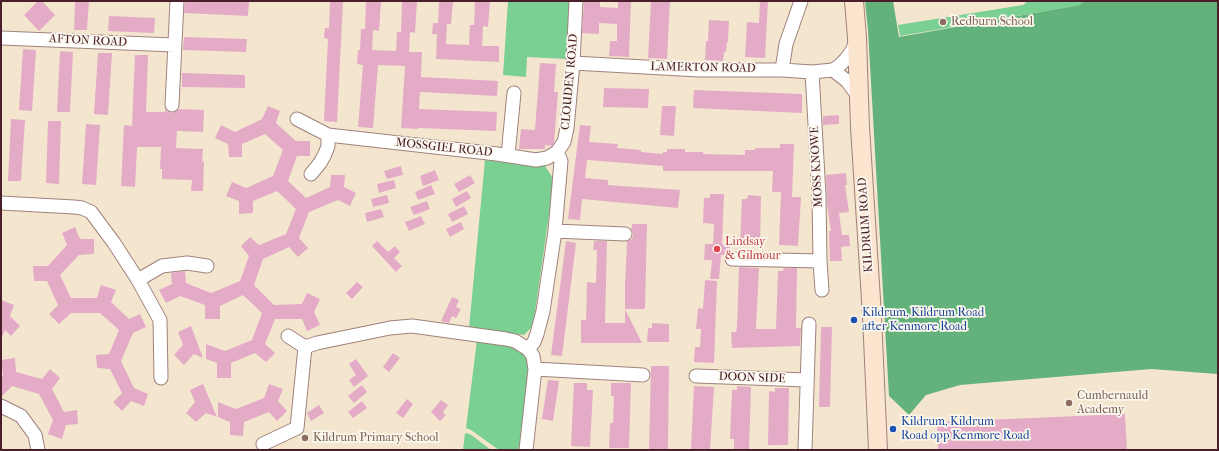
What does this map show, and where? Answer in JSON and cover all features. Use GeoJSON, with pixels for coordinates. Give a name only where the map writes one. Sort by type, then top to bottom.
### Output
{"type":"FeatureCollection","features":[{"type":"Feature","properties":{"kind":"street"},"geometry":{"type":"LineString","coordinates":[[172,106],[177,1]]}},
{"type":"Feature","properties":{"kind":"street","name":"CLOUDEN ROAD"},"geometry":{"type":"LineString","coordinates":[[557,152],[564,142],[567,128],[573,63],[576,1]]}},
{"type":"Feature","properties":{"kind":"street"},"geometry":{"type":"LineString","coordinates":[[782,70],[786,44],[801,1]]}},
{"type":"Feature","properties":{"kind":"street","name":"KILDRUM ROAD"},"geometry":{"type":"LineString","coordinates":[[854,1],[878,450]]}},
{"type":"Feature","properties":{"kind":"street","name":"AFTON ROAD"},"geometry":{"type":"LineString","coordinates":[[1,38],[174,45]]}},
{"type":"Feature","properties":{"kind":"street"},"geometry":{"type":"LineString","coordinates":[[857,38],[852,51],[839,66],[833,70],[847,81],[859,97]]}},
{"type":"Feature","properties":{"kind":"street","name":"LAMERTON ROAD"},"geometry":{"type":"LineString","coordinates":[[573,63],[699,70],[782,70],[812,72],[833,70]]}},
{"type":"Feature","properties":{"kind":"street","name":"MOSS KNOWE"},"geometry":{"type":"LineString","coordinates":[[812,72],[819,195],[822,290]]}},
{"type":"Feature","properties":{"kind":"street"},"geometry":{"type":"LineString","coordinates":[[508,156],[514,93]]}},
{"type":"Feature","properties":{"kind":"street","name":"MOSSGIEL ROAD"},"geometry":{"type":"LineString","coordinates":[[297,119],[328,135],[536,160],[547,158],[557,152]]}},
{"type":"Feature","properties":{"kind":"street"},"geometry":{"type":"LineString","coordinates":[[311,174],[325,154],[328,146],[328,135]]}},
{"type":"Feature","properties":{"kind":"street"},"geometry":{"type":"LineString","coordinates":[[528,349],[534,342],[543,311],[555,231],[561,161],[557,152]]}},
{"type":"Feature","properties":{"kind":"street"},"geometry":{"type":"LineString","coordinates":[[1,203],[74,206],[91,212],[114,243],[138,280],[160,320],[161,378]]}},
{"type":"Feature","properties":{"kind":"street"},"geometry":{"type":"LineString","coordinates":[[555,231],[625,234]]}},
{"type":"Feature","properties":{"kind":"street"},"geometry":{"type":"LineString","coordinates":[[732,259],[820,261]]}},
{"type":"Feature","properties":{"kind":"street"},"geometry":{"type":"LineString","coordinates":[[138,280],[162,266],[187,263],[207,266]]}},
{"type":"Feature","properties":{"kind":"street"},"geometry":{"type":"LineString","coordinates":[[805,450],[809,324]]}},
{"type":"Feature","properties":{"kind":"street"},"geometry":{"type":"LineString","coordinates":[[304,347],[390,328],[412,326],[515,341],[528,349],[533,356],[536,370],[526,450]]}},
{"type":"Feature","properties":{"kind":"street"},"geometry":{"type":"LineString","coordinates":[[288,336],[304,347]]}},
{"type":"Feature","properties":{"kind":"street"},"geometry":{"type":"LineString","coordinates":[[263,444],[297,428],[304,347]]}},
{"type":"Feature","properties":{"kind":"street"},"geometry":{"type":"LineString","coordinates":[[536,370],[643,376]]}},
{"type":"Feature","properties":{"kind":"street","name":"DOON SIDE"},"geometry":{"type":"LineString","coordinates":[[696,376],[808,380]]}},
{"type":"Feature","properties":{"kind":"street"},"geometry":{"type":"LineString","coordinates":[[1,406],[21,416],[35,435],[38,450]]}},
{"type":"Feature","properties":{"kind":"street"},"geometry":{"type":"LineString","coordinates":[[870,450],[877,427]]}},
{"type":"Feature","properties":{"kind":"green space"},"geometry":{"type":"Polygon","coordinates":[[[508,1],[570,1],[567,59],[527,57],[526,77],[503,75],[508,1]]]}},
{"type":"Feature","properties":{"kind":"green space"},"geometry":{"type":"Polygon","coordinates":[[[865,1],[893,1],[899,37],[1080,5],[1084,1],[1218,1],[1218,374],[1151,369],[960,385],[926,395],[909,415],[889,396],[868,30],[865,1]]]}},
{"type":"Feature","properties":{"kind":"green space"},"geometry":{"type":"Polygon","coordinates":[[[1028,1],[1084,1],[1081,5],[900,36],[898,25],[1023,5],[1028,1]]]}},
{"type":"Feature","properties":{"kind":"green space"},"geometry":{"type":"Polygon","coordinates":[[[485,160],[545,166],[554,180],[533,326],[524,335],[469,328],[485,160]]]}},
{"type":"Feature","properties":{"kind":"green space"},"geometry":{"type":"Polygon","coordinates":[[[477,340],[518,347],[527,357],[530,365],[520,450],[499,450],[466,428],[477,340]]]}},
{"type":"Feature","properties":{"kind":"green space"},"geometry":{"type":"Polygon","coordinates":[[[465,433],[470,434],[491,450],[463,450],[465,433]]]}},
{"type":"Feature","properties":{"kind":"building"},"geometry":{"type":"Polygon","coordinates":[[[38,1],[42,1],[55,15],[39,31],[24,15],[38,1]]]}},
{"type":"Feature","properties":{"kind":"building"},"geometry":{"type":"Polygon","coordinates":[[[75,1],[89,1],[87,30],[74,30],[75,1]]]}},
{"type":"Feature","properties":{"kind":"building"},"geometry":{"type":"Polygon","coordinates":[[[185,1],[249,2],[248,16],[184,13],[185,1]]]}},
{"type":"Feature","properties":{"kind":"building"},"geometry":{"type":"Polygon","coordinates":[[[330,1],[343,1],[337,122],[324,121],[328,39],[324,38],[325,28],[329,28],[330,1]]]}},
{"type":"Feature","properties":{"kind":"building"},"geometry":{"type":"Polygon","coordinates":[[[366,1],[381,1],[379,31],[373,30],[372,50],[396,51],[397,32],[401,32],[402,1],[417,1],[415,33],[410,32],[409,52],[422,52],[421,77],[498,81],[497,96],[420,92],[419,109],[497,112],[496,131],[401,128],[405,66],[378,65],[373,128],[358,127],[363,65],[357,64],[358,50],[360,50],[361,29],[365,29],[366,1]]]}},
{"type":"Feature","properties":{"kind":"building"},"geometry":{"type":"Polygon","coordinates":[[[439,1],[453,1],[451,24],[447,24],[446,44],[469,45],[470,25],[474,25],[475,1],[490,1],[488,27],[483,26],[482,46],[499,46],[499,62],[436,59],[437,34],[432,34],[433,23],[438,23],[439,1]]]}},
{"type":"Feature","properties":{"kind":"building"},"geometry":{"type":"Polygon","coordinates":[[[584,1],[600,1],[600,7],[618,8],[618,1],[631,1],[629,57],[609,56],[610,41],[617,41],[617,24],[599,23],[599,34],[582,33],[584,1]]]}},
{"type":"Feature","properties":{"kind":"building"},"geometry":{"type":"Polygon","coordinates":[[[651,1],[670,1],[667,59],[648,58],[651,1]]]}},
{"type":"Feature","properties":{"kind":"building"},"geometry":{"type":"Polygon","coordinates":[[[760,1],[768,1],[765,58],[745,57],[747,22],[759,23],[760,1]]]}},
{"type":"Feature","properties":{"kind":"building"},"geometry":{"type":"Polygon","coordinates":[[[109,16],[155,18],[154,33],[108,31],[109,16]]]}},
{"type":"Feature","properties":{"kind":"building"},"geometry":{"type":"Polygon","coordinates":[[[709,20],[729,21],[728,42],[726,52],[724,52],[723,61],[705,60],[709,20]]]}},
{"type":"Feature","properties":{"kind":"building"},"geometry":{"type":"Polygon","coordinates":[[[184,37],[247,39],[246,52],[183,50],[184,37]]]}},
{"type":"Feature","properties":{"kind":"building"},"geometry":{"type":"Polygon","coordinates":[[[23,49],[36,50],[32,111],[19,110],[23,49]]]}},
{"type":"Feature","properties":{"kind":"building"},"geometry":{"type":"Polygon","coordinates":[[[60,51],[73,52],[70,112],[57,112],[60,51]]]}},
{"type":"Feature","properties":{"kind":"building"},"geometry":{"type":"Polygon","coordinates":[[[98,53],[112,53],[108,115],[94,114],[98,53]]]}},
{"type":"Feature","properties":{"kind":"building"},"geometry":{"type":"Polygon","coordinates":[[[135,55],[148,55],[146,112],[165,112],[165,109],[172,113],[179,109],[204,110],[203,132],[177,131],[176,148],[203,149],[203,191],[191,191],[192,180],[162,179],[162,169],[160,169],[161,147],[137,147],[135,187],[121,186],[124,125],[132,126],[135,55]]]}},
{"type":"Feature","properties":{"kind":"building"},"geometry":{"type":"Polygon","coordinates":[[[540,63],[556,64],[554,92],[558,92],[554,143],[552,146],[545,145],[545,149],[519,149],[521,129],[535,130],[540,63]]]}},
{"type":"Feature","properties":{"kind":"building"},"geometry":{"type":"Polygon","coordinates":[[[182,73],[245,75],[245,88],[182,87],[182,73]]]}},
{"type":"Feature","properties":{"kind":"building"},"geometry":{"type":"Polygon","coordinates":[[[604,88],[649,89],[648,108],[603,107],[604,88]]]}},
{"type":"Feature","properties":{"kind":"building"},"geometry":{"type":"Polygon","coordinates":[[[694,90],[802,94],[802,113],[693,108],[694,90]]]}},
{"type":"Feature","properties":{"kind":"building"},"geometry":{"type":"Polygon","coordinates":[[[268,106],[280,111],[276,123],[296,141],[310,141],[310,156],[297,156],[288,181],[306,198],[330,187],[331,175],[345,175],[344,187],[356,193],[350,206],[338,200],[309,212],[299,238],[308,248],[298,257],[289,247],[263,259],[254,285],[274,305],[302,304],[307,293],[320,299],[314,312],[320,325],[307,331],[302,319],[275,319],[265,344],[275,353],[266,362],[255,353],[231,363],[231,378],[217,378],[217,363],[206,359],[206,344],[225,351],[252,340],[262,313],[243,295],[220,306],[220,319],[205,319],[205,305],[180,296],[166,303],[159,290],[172,284],[171,273],[185,271],[186,283],[211,293],[240,281],[249,256],[241,246],[250,237],[259,245],[286,234],[296,209],[277,191],[253,201],[253,213],[239,214],[239,201],[226,196],[232,182],[246,188],[273,176],[283,150],[265,134],[242,144],[242,157],[229,157],[228,144],[215,138],[221,125],[235,132],[262,119],[268,106]]]}},
{"type":"Feature","properties":{"kind":"building"},"geometry":{"type":"Polygon","coordinates":[[[662,106],[676,106],[674,136],[660,135],[662,106]]]}},
{"type":"Feature","properties":{"kind":"building"},"geometry":{"type":"Polygon","coordinates":[[[839,115],[839,124],[823,125],[823,116],[839,115]]]}},
{"type":"Feature","properties":{"kind":"building"},"geometry":{"type":"Polygon","coordinates":[[[11,119],[25,120],[21,181],[8,181],[11,119]]]}},
{"type":"Feature","properties":{"kind":"building"},"geometry":{"type":"Polygon","coordinates":[[[48,121],[61,121],[59,184],[46,183],[48,121]]]}},
{"type":"Feature","properties":{"kind":"building"},"geometry":{"type":"Polygon","coordinates":[[[86,124],[100,125],[96,185],[82,184],[86,124]]]}},
{"type":"Feature","properties":{"kind":"building"},"geometry":{"type":"Polygon","coordinates":[[[580,125],[591,126],[589,142],[618,144],[617,148],[663,154],[663,152],[667,152],[667,149],[685,149],[685,152],[703,152],[703,154],[745,155],[745,150],[755,150],[755,148],[780,148],[780,144],[794,144],[792,197],[801,197],[798,246],[779,245],[781,192],[772,192],[773,171],[663,171],[663,166],[587,160],[585,178],[608,180],[608,185],[680,190],[678,208],[582,199],[580,220],[568,219],[580,125]]]}},
{"type":"Feature","properties":{"kind":"building"},"geometry":{"type":"Polygon","coordinates":[[[401,166],[403,175],[387,179],[384,171],[401,166]]]}},
{"type":"Feature","properties":{"kind":"building"},"geometry":{"type":"Polygon","coordinates":[[[435,170],[439,180],[423,186],[420,176],[435,170]]]}},
{"type":"Feature","properties":{"kind":"building"},"geometry":{"type":"Polygon","coordinates":[[[846,173],[847,185],[845,185],[849,212],[839,213],[842,235],[849,235],[850,246],[841,247],[842,261],[830,261],[829,231],[831,231],[827,204],[826,175],[846,173]]]}},
{"type":"Feature","properties":{"kind":"building"},"geometry":{"type":"Polygon","coordinates":[[[470,175],[475,183],[459,192],[454,184],[470,175]]]}},
{"type":"Feature","properties":{"kind":"building"},"geometry":{"type":"Polygon","coordinates":[[[394,180],[396,188],[379,193],[377,184],[394,180]]]}},
{"type":"Feature","properties":{"kind":"building"},"geometry":{"type":"Polygon","coordinates":[[[431,185],[435,194],[418,200],[415,192],[431,185]]]}},
{"type":"Feature","properties":{"kind":"building"},"geometry":{"type":"Polygon","coordinates":[[[467,191],[471,198],[456,207],[452,199],[467,191]]]}},
{"type":"Feature","properties":{"kind":"building"},"geometry":{"type":"Polygon","coordinates":[[[710,194],[724,194],[722,244],[730,245],[729,252],[725,255],[721,255],[719,279],[710,279],[712,260],[704,260],[705,244],[713,244],[714,224],[703,223],[704,198],[710,198],[710,194]]]}},
{"type":"Feature","properties":{"kind":"building"},"geometry":{"type":"Polygon","coordinates":[[[387,195],[389,203],[373,207],[371,199],[387,195]]]}},
{"type":"Feature","properties":{"kind":"building"},"geometry":{"type":"Polygon","coordinates":[[[748,195],[761,196],[760,244],[740,244],[742,199],[747,199],[748,195]]]}},
{"type":"Feature","properties":{"kind":"building"},"geometry":{"type":"Polygon","coordinates":[[[427,201],[430,209],[414,215],[410,207],[427,201]]]}},
{"type":"Feature","properties":{"kind":"building"},"geometry":{"type":"Polygon","coordinates":[[[464,206],[468,214],[452,222],[448,214],[464,206]]]}},
{"type":"Feature","properties":{"kind":"building"},"geometry":{"type":"Polygon","coordinates":[[[381,209],[384,217],[367,222],[365,213],[381,209]]]}},
{"type":"Feature","properties":{"kind":"building"},"geometry":{"type":"Polygon","coordinates":[[[421,216],[425,224],[409,231],[405,222],[421,216]]]}},
{"type":"Feature","properties":{"kind":"building"},"geometry":{"type":"Polygon","coordinates":[[[461,222],[464,229],[450,237],[446,229],[461,222]]]}},
{"type":"Feature","properties":{"kind":"building"},"geometry":{"type":"Polygon","coordinates":[[[632,224],[647,224],[645,309],[625,309],[627,241],[632,239],[633,235],[630,228],[632,228],[632,224]]]}},
{"type":"Feature","properties":{"kind":"building"},"geometry":{"type":"Polygon","coordinates":[[[75,227],[80,239],[94,239],[94,254],[79,255],[60,275],[71,298],[97,298],[101,285],[116,290],[111,302],[129,319],[140,314],[146,327],[133,333],[121,361],[134,388],[148,394],[144,406],[131,401],[122,411],[113,402],[122,393],[110,369],[97,368],[96,355],[109,354],[119,330],[100,313],[71,313],[59,324],[49,314],[58,305],[47,281],[34,281],[33,266],[48,266],[67,245],[62,233],[75,227]]]}},
{"type":"Feature","properties":{"kind":"building"},"geometry":{"type":"Polygon","coordinates":[[[377,241],[388,252],[395,246],[400,252],[394,258],[402,266],[396,272],[372,246],[377,241]]]}},
{"type":"Feature","properties":{"kind":"building"},"geometry":{"type":"Polygon","coordinates":[[[566,241],[576,243],[562,356],[551,355],[566,241]]]}},
{"type":"Feature","properties":{"kind":"building"},"geometry":{"type":"Polygon","coordinates":[[[594,241],[607,241],[605,323],[625,323],[625,309],[642,343],[581,343],[581,320],[586,320],[587,282],[596,283],[597,250],[593,250],[594,241]]]}},
{"type":"Feature","properties":{"kind":"building"},"geometry":{"type":"Polygon","coordinates":[[[739,267],[759,268],[756,329],[776,329],[778,271],[783,271],[784,268],[797,268],[796,328],[801,328],[800,346],[732,348],[731,332],[736,332],[737,327],[739,267]]]}},
{"type":"Feature","properties":{"kind":"building"},"geometry":{"type":"Polygon","coordinates":[[[705,280],[717,281],[714,363],[694,362],[695,347],[700,347],[701,329],[696,329],[698,308],[703,309],[705,280]]]}},
{"type":"Feature","properties":{"kind":"building"},"geometry":{"type":"Polygon","coordinates":[[[357,282],[363,287],[352,299],[346,293],[357,282]]]}},
{"type":"Feature","properties":{"kind":"building"},"geometry":{"type":"Polygon","coordinates":[[[452,297],[459,300],[456,307],[461,309],[456,318],[452,316],[449,323],[441,321],[452,297]]]}},
{"type":"Feature","properties":{"kind":"building"},"geometry":{"type":"Polygon","coordinates":[[[1,300],[14,305],[10,316],[20,326],[11,336],[5,330],[1,337],[1,300]]]}},
{"type":"Feature","properties":{"kind":"building"},"geometry":{"type":"Polygon","coordinates":[[[652,323],[669,324],[669,342],[647,342],[648,328],[652,328],[652,323]]]}},
{"type":"Feature","properties":{"kind":"building"},"geometry":{"type":"Polygon","coordinates":[[[191,326],[203,358],[194,354],[184,365],[174,355],[183,345],[178,332],[191,326]]]}},
{"type":"Feature","properties":{"kind":"building"},"geometry":{"type":"Polygon","coordinates":[[[821,327],[832,327],[830,407],[819,407],[821,327]]]}},
{"type":"Feature","properties":{"kind":"building"},"geometry":{"type":"Polygon","coordinates":[[[393,353],[400,358],[389,372],[383,367],[393,353]]]}},
{"type":"Feature","properties":{"kind":"building"},"geometry":{"type":"Polygon","coordinates":[[[15,358],[16,372],[42,379],[50,369],[60,378],[52,389],[64,412],[77,410],[78,424],[66,425],[62,439],[48,434],[53,420],[39,394],[12,386],[1,397],[1,378],[3,375],[1,360],[15,358]]]}},
{"type":"Feature","properties":{"kind":"building"},"geometry":{"type":"Polygon","coordinates":[[[356,359],[368,376],[354,387],[349,380],[356,375],[349,364],[356,359]]]}},
{"type":"Feature","properties":{"kind":"building"},"geometry":{"type":"Polygon","coordinates":[[[651,366],[669,366],[668,450],[649,449],[651,366]]]}},
{"type":"Feature","properties":{"kind":"building"},"geometry":{"type":"Polygon","coordinates":[[[548,380],[559,381],[553,421],[542,419],[548,380]]]}},
{"type":"Feature","properties":{"kind":"building"},"geometry":{"type":"Polygon","coordinates":[[[574,383],[587,383],[587,390],[593,390],[590,447],[571,446],[574,383]]]}},
{"type":"Feature","properties":{"kind":"building"},"geometry":{"type":"Polygon","coordinates":[[[611,383],[631,383],[629,448],[609,448],[610,423],[613,423],[614,396],[611,396],[611,383]]]}},
{"type":"Feature","properties":{"kind":"building"},"geometry":{"type":"Polygon","coordinates":[[[203,384],[217,417],[206,413],[196,422],[186,413],[195,402],[190,390],[203,384]]]}},
{"type":"Feature","properties":{"kind":"building"},"geometry":{"type":"Polygon","coordinates":[[[269,384],[283,389],[278,401],[287,411],[277,421],[269,412],[244,422],[243,436],[230,435],[230,422],[218,417],[218,402],[236,409],[264,398],[269,384]]]}},
{"type":"Feature","properties":{"kind":"building"},"geometry":{"type":"Polygon","coordinates":[[[362,385],[367,392],[354,403],[348,396],[362,385]]]}},
{"type":"Feature","properties":{"kind":"building"},"geometry":{"type":"Polygon","coordinates":[[[694,386],[714,387],[710,450],[691,450],[694,386]]]}},
{"type":"Feature","properties":{"kind":"building"},"geometry":{"type":"Polygon","coordinates":[[[737,386],[751,387],[749,450],[734,450],[734,439],[730,439],[732,390],[737,390],[737,386]]]}},
{"type":"Feature","properties":{"kind":"building"},"geometry":{"type":"Polygon","coordinates":[[[775,388],[789,388],[788,445],[768,445],[769,391],[775,392],[775,388]]]}},
{"type":"Feature","properties":{"kind":"building"},"geometry":{"type":"Polygon","coordinates":[[[407,399],[413,404],[403,418],[396,413],[407,399]]]}},
{"type":"Feature","properties":{"kind":"building"},"geometry":{"type":"Polygon","coordinates":[[[441,400],[448,405],[443,412],[446,415],[440,421],[431,412],[441,400]]]}},
{"type":"Feature","properties":{"kind":"building"},"geometry":{"type":"Polygon","coordinates":[[[362,401],[367,408],[353,418],[348,412],[362,401]]]}},
{"type":"Feature","properties":{"kind":"building"},"geometry":{"type":"Polygon","coordinates":[[[319,405],[324,413],[311,421],[307,413],[319,405]]]}},
{"type":"Feature","properties":{"kind":"building"},"geometry":{"type":"Polygon","coordinates":[[[1125,414],[1127,450],[938,450],[937,422],[1125,414]]]}},
{"type":"Feature","properties":{"kind":"place","name":"Redburn School"},"geometry":{"type":"Point","coordinates":[943,22]}},
{"type":"Feature","properties":{"kind":"place","name":"Lindsay & Gilmour"},"geometry":{"type":"Point","coordinates":[717,249]}},
{"type":"Feature","properties":{"kind":"place","name":"Kildrum, Kildrum Road after Kenmore Road"},"geometry":{"type":"Point","coordinates":[854,320]}},
{"type":"Feature","properties":{"kind":"place","name":"Cumbernauld Academy"},"geometry":{"type":"Point","coordinates":[1069,403]}},
{"type":"Feature","properties":{"kind":"place","name":"Kildrum, Kildrum Road opp Kenmore Road"},"geometry":{"type":"Point","coordinates":[893,429]}},
{"type":"Feature","properties":{"kind":"place","name":"Kildrum Primary School"},"geometry":{"type":"Point","coordinates":[305,438]}}]}
